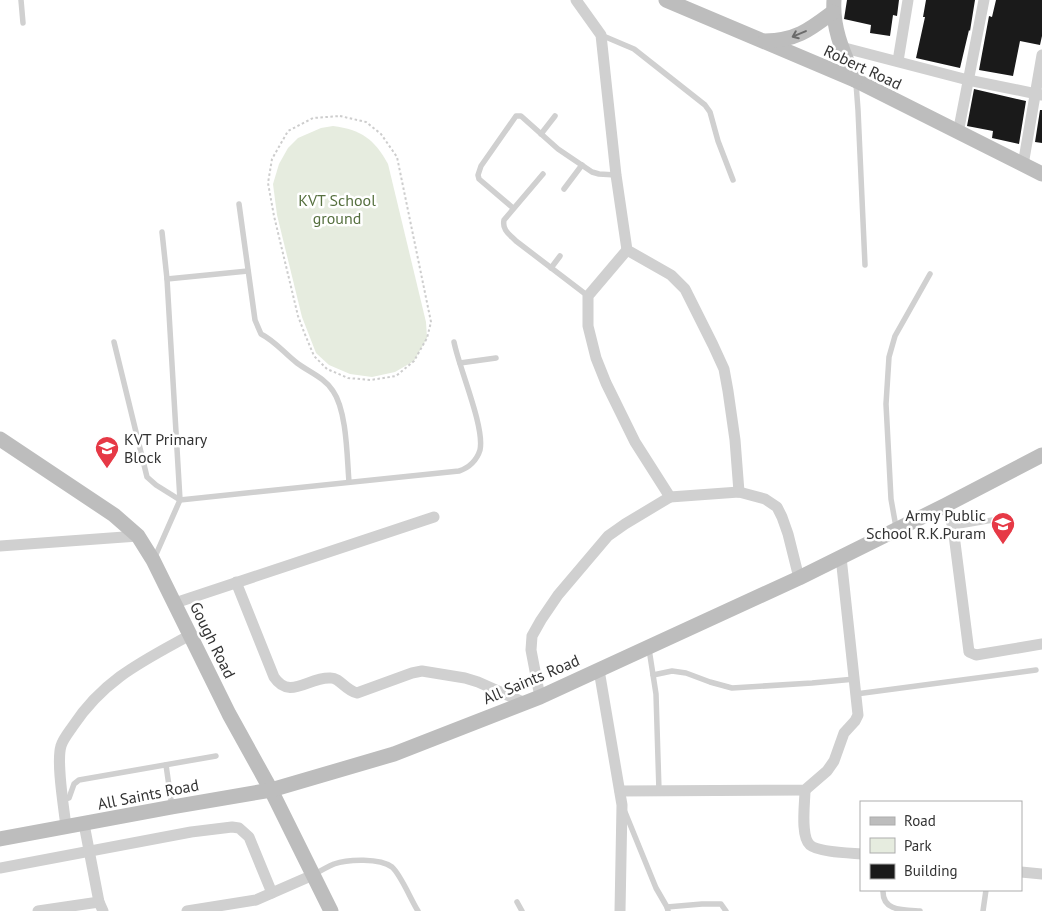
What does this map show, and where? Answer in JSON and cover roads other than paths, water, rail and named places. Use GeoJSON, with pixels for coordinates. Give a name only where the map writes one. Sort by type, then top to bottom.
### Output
{"type":"FeatureCollection","features":[{"type":"Feature","properties":{"kind":"street"},"geometry":{"type":"LineString","coordinates":[[576,0],[601,35],[616,175],[627,250],[588,296],[588,326],[596,358],[606,383],[635,442],[670,497]]}},
{"type":"Feature","properties":{"kind":"street","name":"Robert Road"},"geometry":{"type":"LineString","coordinates":[[666,0],[855,80],[1042,174]]}},
{"type":"Feature","properties":{"kind":"street"},"geometry":{"type":"LineString","coordinates":[[898,61],[908,0]]}},
{"type":"Feature","properties":{"kind":"street"},"geometry":{"type":"LineString","coordinates":[[958,133],[984,0]]}},
{"type":"Feature","properties":{"kind":"street"},"geometry":{"type":"LineString","coordinates":[[760,41],[783,40],[805,32],[834,6]]}},
{"type":"Feature","properties":{"kind":"street"},"geometry":{"type":"LineString","coordinates":[[834,6],[836,30],[855,80]]}},
{"type":"Feature","properties":{"kind":"street"},"geometry":{"type":"LineString","coordinates":[[841,47],[968,80],[1038,94]]}},
{"type":"Feature","properties":{"kind":"street"},"geometry":{"type":"LineString","coordinates":[[1023,165],[1038,94],[1042,55]]}},
{"type":"Feature","properties":{"kind":"street"},"geometry":{"type":"LineString","coordinates":[[627,250],[671,275],[685,289],[714,345],[724,370],[728,391],[735,440],[739,492]]}},
{"type":"Feature","properties":{"kind":"street","name":"Gough Road"},"geometry":{"type":"LineString","coordinates":[[3,445],[114,515],[138,536],[153,560],[229,714],[331,911]]}},
{"type":"Feature","properties":{"kind":"street","name":"All Saints Road"},"geometry":{"type":"LineString","coordinates":[[0,839],[172,806],[270,790],[394,754],[523,702],[540,697],[799,578],[1042,455]]}},
{"type":"Feature","properties":{"kind":"street"},"geometry":{"type":"LineString","coordinates":[[540,697],[531,650],[532,636],[541,620],[558,595],[608,536],[670,497],[739,492],[765,499],[777,507],[788,534],[799,578]]}},
{"type":"Feature","properties":{"kind":"street"},"geometry":{"type":"LineString","coordinates":[[946,505],[953,527],[970,652],[976,655],[1042,644]]}},
{"type":"Feature","properties":{"kind":"street"},"geometry":{"type":"LineString","coordinates":[[175,603],[434,517]]}},
{"type":"Feature","properties":{"kind":"street"},"geometry":{"type":"LineString","coordinates":[[0,546],[138,536]]}},
{"type":"Feature","properties":{"kind":"street"},"geometry":{"type":"LineString","coordinates":[[620,791],[805,790],[827,771],[834,762],[844,733],[858,716],[840,558]]}},
{"type":"Feature","properties":{"kind":"street"},"geometry":{"type":"LineString","coordinates":[[236,582],[274,677],[285,688],[294,688],[319,678],[332,677],[350,691],[357,693],[412,673],[422,672],[465,678],[523,702]]}},
{"type":"Feature","properties":{"kind":"street"},"geometry":{"type":"LineString","coordinates":[[66,826],[60,768],[61,746],[85,707],[127,670],[190,635]]}},
{"type":"Feature","properties":{"kind":"street"},"geometry":{"type":"LineString","coordinates":[[599,670],[622,805],[620,911]]}},
{"type":"Feature","properties":{"kind":"street"},"geometry":{"type":"LineString","coordinates":[[805,790],[804,826],[809,845],[817,849],[860,854]]}},
{"type":"Feature","properties":{"kind":"street"},"geometry":{"type":"LineString","coordinates":[[38,911],[101,907],[84,824]]}},
{"type":"Feature","properties":{"kind":"street"},"geometry":{"type":"LineString","coordinates":[[0,868],[222,827],[239,828],[249,837],[272,893]]}},
{"type":"Feature","properties":{"kind":"street"},"geometry":{"type":"LineString","coordinates":[[1022,872],[1042,874]]}},
{"type":"Feature","properties":{"kind":"street"},"geometry":{"type":"LineString","coordinates":[[187,911],[256,900],[313,875]]}},
{"type":"Feature","properties":{"kind":"lane"},"geometry":{"type":"LineString","coordinates":[[21,0],[23,23]]}},
{"type":"Feature","properties":{"kind":"lane"},"geometry":{"type":"LineString","coordinates":[[601,35],[634,49],[705,104],[710,112],[732,180]]}},
{"type":"Feature","properties":{"kind":"lane"},"geometry":{"type":"LineString","coordinates":[[855,80],[865,266]]}},
{"type":"Feature","properties":{"kind":"lane"},"geometry":{"type":"LineString","coordinates":[[513,208],[479,179],[478,171],[516,116],[521,116],[558,148],[592,172],[616,175]]}},
{"type":"Feature","properties":{"kind":"lane"},"geometry":{"type":"LineString","coordinates":[[541,134],[555,116]]}},
{"type":"Feature","properties":{"kind":"lane"},"geometry":{"type":"LineString","coordinates":[[564,189],[582,165]]}},
{"type":"Feature","properties":{"kind":"lane"},"geometry":{"type":"LineString","coordinates":[[543,174],[513,208],[504,220],[503,225],[506,231],[588,296]]}},
{"type":"Feature","properties":{"kind":"lane"},"geometry":{"type":"LineString","coordinates":[[239,204],[255,320],[261,334],[271,339],[298,364],[333,390],[339,403],[343,422],[349,482]]}},
{"type":"Feature","properties":{"kind":"lane"},"geometry":{"type":"LineString","coordinates":[[153,560],[180,500],[162,232]]}},
{"type":"Feature","properties":{"kind":"lane"},"geometry":{"type":"LineString","coordinates":[[551,268],[560,256]]}},
{"type":"Feature","properties":{"kind":"lane"},"geometry":{"type":"LineString","coordinates":[[166,279],[248,272]]}},
{"type":"Feature","properties":{"kind":"lane"},"geometry":{"type":"LineString","coordinates":[[896,530],[891,499],[886,404],[889,357],[895,336],[930,274]]}},
{"type":"Feature","properties":{"kind":"lane"},"geometry":{"type":"LineString","coordinates":[[114,342],[147,477],[180,500],[460,471],[472,465],[480,452],[480,432],[454,342]]}},
{"type":"Feature","properties":{"kind":"lane"},"geometry":{"type":"LineString","coordinates":[[460,363],[496,358]]}},
{"type":"Feature","properties":{"kind":"lane"},"geometry":{"type":"LineString","coordinates":[[953,527],[1004,518]]}},
{"type":"Feature","properties":{"kind":"lane"},"geometry":{"type":"LineString","coordinates":[[649,647],[654,675],[658,727],[659,791]]}},
{"type":"Feature","properties":{"kind":"lane"},"geometry":{"type":"LineString","coordinates":[[856,694],[1036,670]]}},
{"type":"Feature","properties":{"kind":"lane"},"geometry":{"type":"LineString","coordinates":[[654,675],[672,671],[686,673],[732,688],[812,684],[854,679]]}},
{"type":"Feature","properties":{"kind":"lane"},"geometry":{"type":"LineString","coordinates":[[63,800],[69,798],[74,784],[79,780],[216,756]]}},
{"type":"Feature","properties":{"kind":"lane"},"geometry":{"type":"LineString","coordinates":[[166,765],[172,806]]}},
{"type":"Feature","properties":{"kind":"lane"},"geometry":{"type":"LineString","coordinates":[[622,805],[656,888],[667,909],[702,904],[721,904],[726,911]]}},
{"type":"Feature","properties":{"kind":"lane"},"geometry":{"type":"LineString","coordinates":[[313,875],[335,864],[350,860],[387,864],[393,868],[399,877],[418,911]]}},
{"type":"Feature","properties":{"kind":"lane"},"geometry":{"type":"LineString","coordinates":[[884,891],[883,898],[888,906],[897,909],[920,911]]}},
{"type":"Feature","properties":{"kind":"lane"},"geometry":{"type":"LineString","coordinates":[[983,911],[986,891]]}},
{"type":"Feature","properties":{"kind":"lane"},"geometry":{"type":"LineString","coordinates":[[518,902],[522,911]]}},
{"type":"Feature","properties":{"kind":"place","name":"KVT Primary Block"},"geometry":{"type":"Point","coordinates":[107,469]}},
{"type":"Feature","properties":{"kind":"place","name":"Army Public School R.K.Puram"},"geometry":{"type":"Point","coordinates":[1003,545]}},
{"type":"Feature","properties":{"kind":"park label","name":"KVT School ground"},"geometry":{"type":"Point","coordinates":[337,209]}}]}
